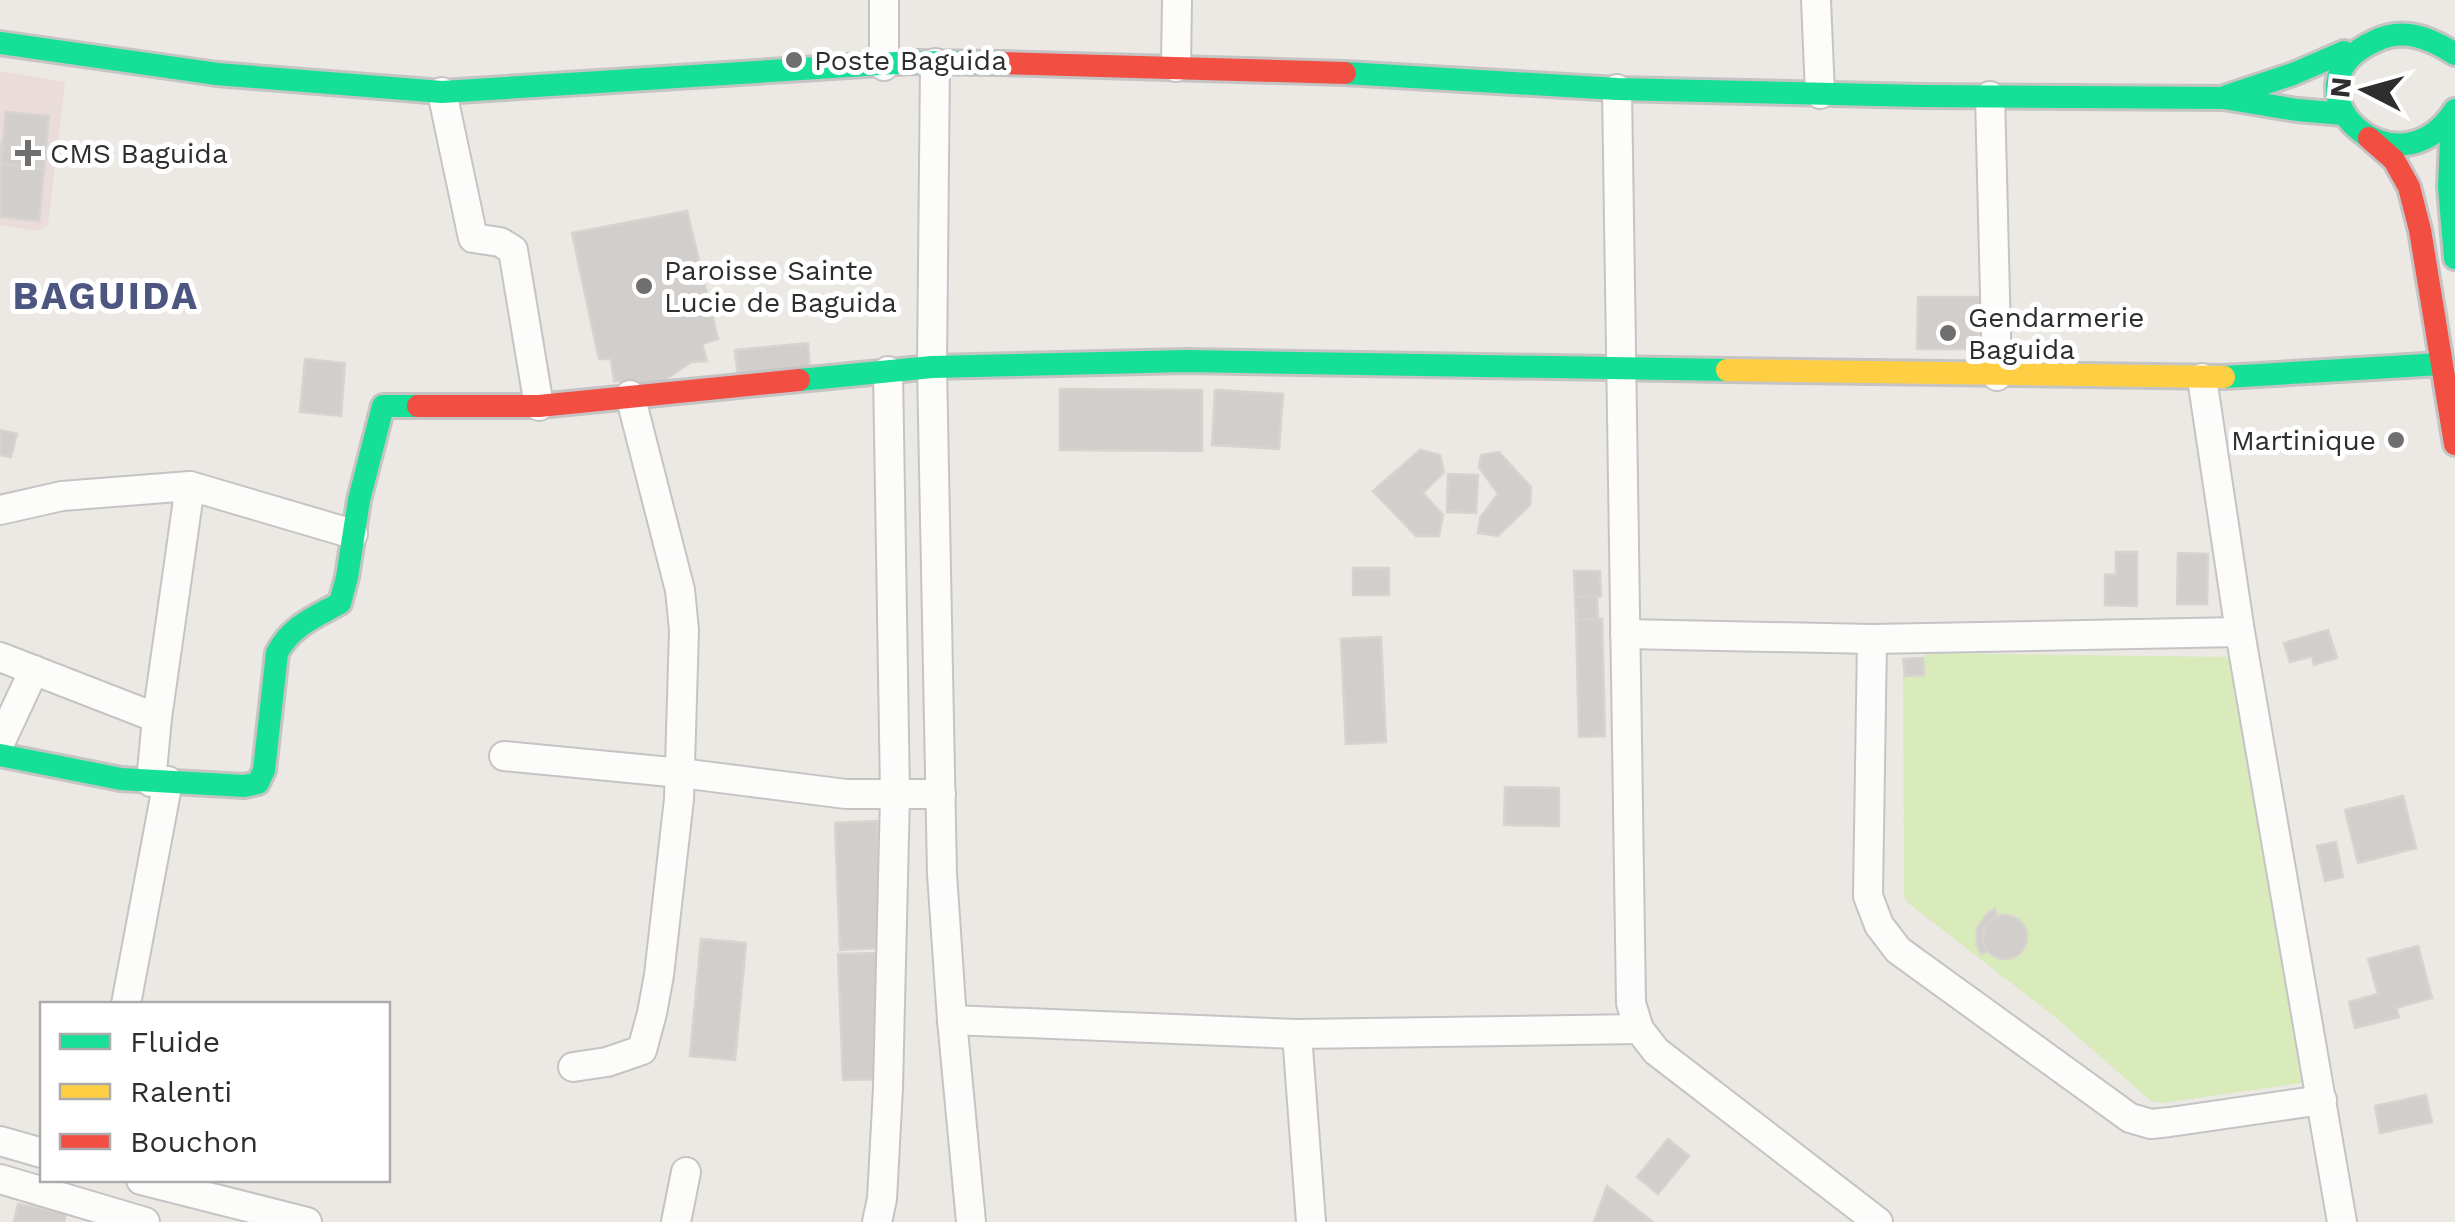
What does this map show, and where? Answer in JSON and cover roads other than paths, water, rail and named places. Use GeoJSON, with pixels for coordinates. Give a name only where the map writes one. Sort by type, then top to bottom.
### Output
{"type":"FeatureCollection","features":[{"type":"Feature","properties":{"kind":"main road"},"geometry":{"type":"LineString","coordinates":[[2224,98],[2293,74],[2376,24],[2410,15],[2451,43]]}},
{"type":"Feature","properties":{"kind":"main road"},"geometry":{"type":"LineString","coordinates":[[2347,43],[2336,83],[2344,114],[2394,160],[2410,186],[2455,444]]}},
{"type":"Feature","properties":{"kind":"main road"},"geometry":{"type":"LineString","coordinates":[[0,44],[218,74],[442,92],[935,63],[1344,73],[1618,89],[2224,98],[2344,114]]}},
{"type":"Feature","properties":{"kind":"main road"},"geometry":{"type":"LineString","coordinates":[[2369,138],[2391,145],[2414,144],[2435,133],[2453,113]]}},
{"type":"Feature","properties":{"kind":"main road"},"geometry":{"type":"LineString","coordinates":[[2453,113],[2448,209],[2455,258]]}},
{"type":"Feature","properties":{"kind":"main road"},"geometry":{"type":"LineString","coordinates":[[0,754],[121,779],[244,786],[258,783],[264,770],[276,653],[294,628],[340,603],[348,583],[353,534],[383,406],[539,406],[932,367],[1187,360],[2202,378],[2442,364]]}},
{"type":"Feature","properties":{"kind":"street"},"geometry":{"type":"LineString","coordinates":[[884,0],[884,66]]}},
{"type":"Feature","properties":{"kind":"street"},"geometry":{"type":"LineString","coordinates":[[1176,67],[1177,0]]}},
{"type":"Feature","properties":{"kind":"street"},"geometry":{"type":"LineString","coordinates":[[1816,0],[1820,94]]}},
{"type":"Feature","properties":{"kind":"street"},"geometry":{"type":"LineString","coordinates":[[935,63],[932,367],[942,874],[971,1222]]}},
{"type":"Feature","properties":{"kind":"street"},"geometry":{"type":"LineString","coordinates":[[1618,89],[1631,1003],[1639,1029],[1656,1051],[1878,1222]]}},
{"type":"Feature","properties":{"kind":"street"},"geometry":{"type":"LineString","coordinates":[[442,92],[473,238],[500,242],[513,250],[539,406]]}},
{"type":"Feature","properties":{"kind":"street"},"geometry":{"type":"LineString","coordinates":[[1990,96],[1997,376]]}},
{"type":"Feature","properties":{"kind":"street"},"geometry":{"type":"LineString","coordinates":[[878,1222],[888,1088],[895,794],[888,371]]}},
{"type":"Feature","properties":{"kind":"street"},"geometry":{"type":"LineString","coordinates":[[2202,378],[2240,632],[2342,1222]]}},
{"type":"Feature","properties":{"kind":"street"},"geometry":{"type":"LineString","coordinates":[[573,1067],[607,1062],[642,1050],[659,975],[680,773],[684,630],[680,590],[630,395]]}},
{"type":"Feature","properties":{"kind":"street"},"geometry":{"type":"LineString","coordinates":[[126,1002],[160,782],[157,718],[190,486]]}},
{"type":"Feature","properties":{"kind":"street"},"geometry":{"type":"LineString","coordinates":[[0,510],[62,496],[190,486],[353,534]]}},
{"type":"Feature","properties":{"kind":"street"},"geometry":{"type":"LineString","coordinates":[[1625,634],[1872,639],[2240,632]]}},
{"type":"Feature","properties":{"kind":"street"},"geometry":{"type":"LineString","coordinates":[[1872,639],[1868,896],[1879,926],[1898,950],[2130,1118],[2151,1124],[2322,1100]]}},
{"type":"Feature","properties":{"kind":"street"},"geometry":{"type":"LineString","coordinates":[[0,656],[157,718]]}},
{"type":"Feature","properties":{"kind":"street"},"geometry":{"type":"LineString","coordinates":[[0,744],[34,670]]}},
{"type":"Feature","properties":{"kind":"street"},"geometry":{"type":"LineString","coordinates":[[504,756],[846,794],[941,794]]}},
{"type":"Feature","properties":{"kind":"street"},"geometry":{"type":"LineString","coordinates":[[952,1020],[1297,1034],[1639,1029]]}},
{"type":"Feature","properties":{"kind":"street"},"geometry":{"type":"LineString","coordinates":[[1297,1034],[1310,1222]]}},
{"type":"Feature","properties":{"kind":"street"},"geometry":{"type":"LineString","coordinates":[[0,1141],[40,1152]]}},
{"type":"Feature","properties":{"kind":"street"},"geometry":{"type":"LineString","coordinates":[[676,1222],[686,1172]]}},
{"type":"Feature","properties":{"kind":"street"},"geometry":{"type":"LineString","coordinates":[[0,1179],[145,1222]]}},
{"type":"Feature","properties":{"kind":"street"},"geometry":{"type":"LineString","coordinates":[[149,1182],[308,1222]]}},
{"type":"Feature","properties":{"kind":"place","name":"Poste Baguida"},"geometry":{"type":"Point","coordinates":[794,60]}},
{"type":"Feature","properties":{"kind":"place","name":"CMS Baguida"},"geometry":{"type":"Point","coordinates":[28,153]}},
{"type":"Feature","properties":{"kind":"place","name":"Paroisse Sainte Lucie de Baguida"},"geometry":{"type":"Point","coordinates":[644,286]}},
{"type":"Feature","properties":{"kind":"place","name":"Gendarmerie Baguida"},"geometry":{"type":"Point","coordinates":[1948,333]}},
{"type":"Feature","properties":{"kind":"place","name":"Martinique"},"geometry":{"type":"Point","coordinates":[2396,440]}},
{"type":"Feature","properties":{"kind":"district","name":"BAGUIDA"},"geometry":{"type":"Point","coordinates":[106,296]}}]}
